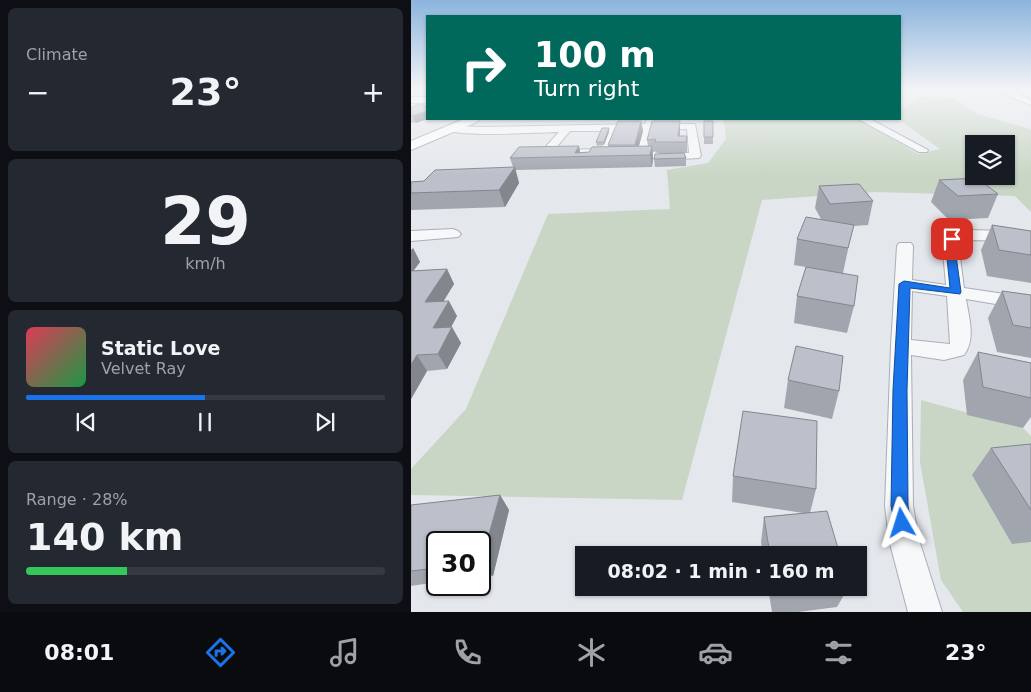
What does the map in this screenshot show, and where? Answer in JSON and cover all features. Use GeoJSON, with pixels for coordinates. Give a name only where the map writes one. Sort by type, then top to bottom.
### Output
{"type":"FeatureCollection","features":[{"type":"Feature","properties":{"kind":"main road"},"geometry":{"type":"LineString","coordinates":[[411,146],[471,120]]}},
{"type":"Feature","properties":{"kind":"street"},"geometry":{"type":"LineString","coordinates":[[451,129],[617,127],[634,123],[681,122],[693,126],[695,156],[663,157],[643,153],[650,123]]}},
{"type":"Feature","properties":{"kind":"street"},"geometry":{"type":"LineString","coordinates":[[568,128],[545,154],[605,152],[617,127]]}},
{"type":"Feature","properties":{"kind":"street"},"geometry":{"type":"LineString","coordinates":[[411,236],[453,234]]}},
{"type":"Feature","properties":{"kind":"street"},"geometry":{"type":"LineString","coordinates":[[901,346],[944,352],[957,350],[960,346],[961,337],[950,240],[967,235],[1029,236]]}},
{"type":"Feature","properties":{"kind":"street"},"geometry":{"type":"LineString","coordinates":[[905,246],[901,346],[899,506],[905,540],[925,612]]}},
{"type":"Feature","properties":{"kind":"street"},"geometry":{"type":"LineString","coordinates":[[904,284],[1031,304]]}},
{"type":"Feature","properties":{"kind":"lane"},"geometry":{"type":"LineString","coordinates":[[865,120],[923,150]]}},
{"type":"Feature","properties":{"kind":"green space"},"geometry":{"type":"Polygon","coordinates":[[[901,118],[990,118],[1031,129],[1031,212],[1015,196],[875,192],[762,200],[682,500],[411,495],[411,469],[466,409],[548,214],[670,209],[667,170],[708,163],[726,139],[722,120],[859,120],[918,154],[940,149],[899,120],[901,118]]]}},
{"type":"Feature","properties":{"kind":"green space"},"geometry":{"type":"Polygon","coordinates":[[[921,400],[1023,428],[1031,436],[1031,612],[963,612],[941,580],[920,462],[921,400]]]}},
{"type":"Feature","properties":{"kind":"building"},"geometry":{"type":"Polygon","coordinates":[[[618,121],[641,121],[635,145],[608,145],[618,121]]]}},
{"type":"Feature","properties":{"kind":"building"},"geometry":{"type":"Polygon","coordinates":[[[652,121],[680,121],[678,136],[687,136],[686,142],[655,142],[656,139],[647,140],[652,121]]]}},
{"type":"Feature","properties":{"kind":"building"},"geometry":{"type":"Polygon","coordinates":[[[704,121],[713,121],[713,137],[704,137],[704,121]]]}},
{"type":"Feature","properties":{"kind":"building"},"geometry":{"type":"Polygon","coordinates":[[[602,128],[609,128],[604,142],[596,142],[602,128]]]}},
{"type":"Feature","properties":{"kind":"building"},"geometry":{"type":"Polygon","coordinates":[[[579,146],[575,153],[589,152],[592,147],[652,146],[650,155],[510,158],[519,147],[579,146]]]}},
{"type":"Feature","properties":{"kind":"building"},"geometry":{"type":"Polygon","coordinates":[[[684,153],[686,158],[654,159],[655,154],[684,153]]]}},
{"type":"Feature","properties":{"kind":"building"},"geometry":{"type":"Polygon","coordinates":[[[515,167],[499,190],[411,193],[411,182],[424,181],[435,170],[515,167]]]}},
{"type":"Feature","properties":{"kind":"building"},"geometry":{"type":"Polygon","coordinates":[[[965,179],[965,185],[986,185],[998,194],[958,196],[939,180],[965,179]]]}},
{"type":"Feature","properties":{"kind":"building"},"geometry":{"type":"Polygon","coordinates":[[[859,184],[873,201],[830,204],[819,186],[859,184]]]}},
{"type":"Feature","properties":{"kind":"building"},"geometry":{"type":"Polygon","coordinates":[[[806,217],[854,225],[848,248],[797,239],[806,217]]]}},
{"type":"Feature","properties":{"kind":"building"},"geometry":{"type":"Polygon","coordinates":[[[992,225],[1031,231],[1031,255],[999,250],[992,225]]]}},
{"type":"Feature","properties":{"kind":"building"},"geometry":{"type":"Polygon","coordinates":[[[806,267],[858,276],[854,306],[797,296],[806,267]]]}},
{"type":"Feature","properties":{"kind":"building"},"geometry":{"type":"Polygon","coordinates":[[[447,269],[425,302],[449,301],[433,328],[452,327],[438,354],[417,355],[411,365],[411,271],[447,269]]]}},
{"type":"Feature","properties":{"kind":"building"},"geometry":{"type":"Polygon","coordinates":[[[1002,291],[1031,295],[1031,328],[1013,325],[1002,291]]]}},
{"type":"Feature","properties":{"kind":"building"},"geometry":{"type":"Polygon","coordinates":[[[796,346],[843,356],[839,391],[788,380],[796,346]]]}},
{"type":"Feature","properties":{"kind":"building"},"geometry":{"type":"Polygon","coordinates":[[[978,352],[1031,363],[1031,398],[983,387],[978,352]]]}},
{"type":"Feature","properties":{"kind":"building"},"geometry":{"type":"Polygon","coordinates":[[[743,411],[817,421],[816,489],[733,476],[743,411]]]}},
{"type":"Feature","properties":{"kind":"building"},"geometry":{"type":"Polygon","coordinates":[[[1031,444],[1031,510],[991,448],[1031,444]]]}},
{"type":"Feature","properties":{"kind":"building"},"geometry":{"type":"Polygon","coordinates":[[[500,495],[490,531],[426,531],[426,569],[411,571],[411,505],[500,495]]]}},
{"type":"Feature","properties":{"kind":"building"},"geometry":{"type":"Polygon","coordinates":[[[827,511],[837,546],[769,546],[764,517],[827,511]]]}},
{"type":"Feature","properties":{"kind":"route"},"geometry":{"type":"LineString","coordinates":[[902,523],[899,506],[900,390],[904,284],[956,292],[950,240],[952,239]]}}]}
